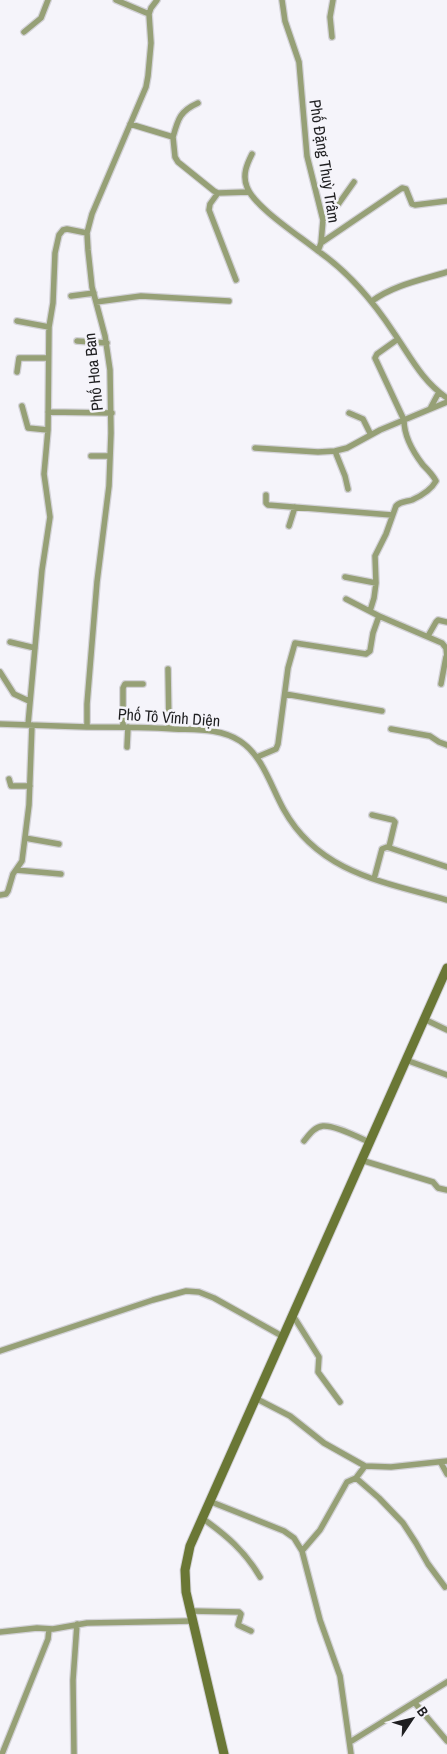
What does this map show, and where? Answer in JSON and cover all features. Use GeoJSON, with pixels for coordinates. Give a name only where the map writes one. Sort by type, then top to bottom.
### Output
{"type":"FeatureCollection","features":[{"type":"Feature","properties":{"kind":"street"},"geometry":{"type":"LineString","coordinates":[[24,32],[41,18],[48,0]]}},
{"type":"Feature","properties":{"kind":"street"},"geometry":{"type":"LineString","coordinates":[[116,0],[149,14],[157,0]]}},
{"type":"Feature","properties":{"kind":"street","name":"Phố Đặng Thuỳ Trâm"},"geometry":{"type":"LineString","coordinates":[[282,0],[285,22],[299,62],[307,156],[323,220],[321,244],[318,251]]}},
{"type":"Feature","properties":{"kind":"street"},"geometry":{"type":"LineString","coordinates":[[332,37],[330,17],[333,0]]}},
{"type":"Feature","properties":{"kind":"street","name":"Phố Hoa Ban"},"geometry":{"type":"LineString","coordinates":[[87,726],[87,704],[97,582],[108,494],[112,413],[110,370],[106,343],[94,293],[87,233],[92,214],[144,93],[148,76],[151,43],[149,14]]}},
{"type":"Feature","properties":{"kind":"street"},"geometry":{"type":"LineString","coordinates":[[198,103],[183,112],[179,118],[173,138],[175,157],[187,171],[218,193],[249,192]]}},
{"type":"Feature","properties":{"kind":"street"},"geometry":{"type":"LineString","coordinates":[[130,124],[173,138]]}},
{"type":"Feature","properties":{"kind":"street"},"geometry":{"type":"LineString","coordinates":[[252,154],[245,174],[246,187],[249,192],[277,221],[348,275],[372,301],[420,372],[447,398]]}},
{"type":"Feature","properties":{"kind":"street"},"geometry":{"type":"LineString","coordinates":[[323,220],[337,206],[354,182]]}},
{"type":"Feature","properties":{"kind":"street"},"geometry":{"type":"LineString","coordinates":[[321,244],[403,187],[406,189],[413,205],[447,201]]}},
{"type":"Feature","properties":{"kind":"street"},"geometry":{"type":"LineString","coordinates":[[218,193],[210,204],[209,210],[236,280]]}},
{"type":"Feature","properties":{"kind":"street"},"geometry":{"type":"LineString","coordinates":[[0,895],[6,894],[8,891],[12,876],[22,861],[29,805],[29,701],[42,570],[50,517],[44,474],[48,430],[49,327],[53,303],[55,253],[60,232],[67,229],[87,233]]}},
{"type":"Feature","properties":{"kind":"street"},"geometry":{"type":"LineString","coordinates":[[372,301],[382,293],[399,286],[447,272]]}},
{"type":"Feature","properties":{"kind":"street"},"geometry":{"type":"LineString","coordinates":[[71,296],[94,293]]}},
{"type":"Feature","properties":{"kind":"street"},"geometry":{"type":"LineString","coordinates":[[96,302],[141,296],[229,302]]}},
{"type":"Feature","properties":{"kind":"street"},"geometry":{"type":"LineString","coordinates":[[18,321],[49,327]]}},
{"type":"Feature","properties":{"kind":"street"},"geometry":{"type":"LineString","coordinates":[[370,611],[376,583],[375,556],[398,503],[420,496],[436,482],[416,455],[408,440],[404,428],[404,420],[375,358],[377,354],[398,339]]}},
{"type":"Feature","properties":{"kind":"street"},"geometry":{"type":"LineString","coordinates":[[77,341],[106,343]]}},
{"type":"Feature","properties":{"kind":"street"},"geometry":{"type":"LineString","coordinates":[[17,372],[19,358],[48,358]]}},
{"type":"Feature","properties":{"kind":"street"},"geometry":{"type":"LineString","coordinates":[[431,407],[439,392]]}},
{"type":"Feature","properties":{"kind":"street"},"geometry":{"type":"LineString","coordinates":[[255,448],[318,452],[335,451],[353,445],[380,430],[431,407],[447,402]]}},
{"type":"Feature","properties":{"kind":"street"},"geometry":{"type":"LineString","coordinates":[[22,406],[28,428],[48,430]]}},
{"type":"Feature","properties":{"kind":"street"},"geometry":{"type":"LineString","coordinates":[[48,412],[112,413]]}},
{"type":"Feature","properties":{"kind":"street"},"geometry":{"type":"LineString","coordinates":[[349,413],[363,419],[371,435]]}},
{"type":"Feature","properties":{"kind":"street"},"geometry":{"type":"LineString","coordinates":[[335,451],[348,489]]}},
{"type":"Feature","properties":{"kind":"street"},"geometry":{"type":"LineString","coordinates":[[90,456],[110,456]]}},
{"type":"Feature","properties":{"kind":"street"},"geometry":{"type":"LineString","coordinates":[[266,495],[268,505],[392,515]]}},
{"type":"Feature","properties":{"kind":"street"},"geometry":{"type":"LineString","coordinates":[[289,526],[295,507]]}},
{"type":"Feature","properties":{"kind":"street"},"geometry":{"type":"LineString","coordinates":[[345,577],[376,583]]}},
{"type":"Feature","properties":{"kind":"street"},"geometry":{"type":"LineString","coordinates":[[346,599],[379,616],[442,643],[446,648],[446,657],[441,684]]}},
{"type":"Feature","properties":{"kind":"street"},"geometry":{"type":"LineString","coordinates":[[257,757],[276,749],[278,744],[288,668],[295,643],[366,654],[370,651],[373,633],[379,616]]}},
{"type":"Feature","properties":{"kind":"street"},"geometry":{"type":"LineString","coordinates":[[428,636],[438,620],[447,622]]}},
{"type":"Feature","properties":{"kind":"street"},"geometry":{"type":"LineString","coordinates":[[10,642],[35,648]]}},
{"type":"Feature","properties":{"kind":"street"},"geometry":{"type":"LineString","coordinates":[[168,669],[169,728]]}},
{"type":"Feature","properties":{"kind":"street"},"geometry":{"type":"LineString","coordinates":[[0,672],[14,694],[29,701]]}},
{"type":"Feature","properties":{"kind":"street"},"geometry":{"type":"LineString","coordinates":[[127,747],[123,688],[125,684],[143,684]]}},
{"type":"Feature","properties":{"kind":"street"},"geometry":{"type":"LineString","coordinates":[[284,694],[382,711]]}},
{"type":"Feature","properties":{"kind":"street","name":"Phố Tô Vĩnh Diện"},"geometry":{"type":"LineString","coordinates":[[0,724],[169,728],[214,731],[225,734],[240,741],[257,757],[284,810],[306,840],[331,861],[374,879],[447,900]]}},
{"type":"Feature","properties":{"kind":"street"},"geometry":{"type":"LineString","coordinates":[[391,728],[430,736],[438,742],[447,745]]}},
{"type":"Feature","properties":{"kind":"street"},"geometry":{"type":"LineString","coordinates":[[9,779],[11,786],[30,786]]}},
{"type":"Feature","properties":{"kind":"street"},"geometry":{"type":"LineString","coordinates":[[372,815],[395,822],[389,847]]}},
{"type":"Feature","properties":{"kind":"street"},"geometry":{"type":"LineString","coordinates":[[25,838],[58,844]]}},
{"type":"Feature","properties":{"kind":"street"},"geometry":{"type":"LineString","coordinates":[[374,879],[382,849],[385,847],[447,867]]}},
{"type":"Feature","properties":{"kind":"street"},"geometry":{"type":"LineString","coordinates":[[16,870],[61,874]]}},
{"type":"Feature","properties":{"kind":"street"},"geometry":{"type":"LineString","coordinates":[[224,1754],[186,1592],[185,1570],[190,1546],[447,968]]}},
{"type":"Feature","properties":{"kind":"street"},"geometry":{"type":"LineString","coordinates":[[424,1019],[447,1030]]}},
{"type":"Feature","properties":{"kind":"street"},"geometry":{"type":"LineString","coordinates":[[406,1060],[447,1075]]}},
{"type":"Feature","properties":{"kind":"street"},"geometry":{"type":"LineString","coordinates":[[304,1141],[314,1130],[323,1126],[369,1142]]}},
{"type":"Feature","properties":{"kind":"street"},"geometry":{"type":"LineString","coordinates":[[361,1160],[433,1182],[438,1188],[447,1190]]}},
{"type":"Feature","properties":{"kind":"street"},"geometry":{"type":"LineString","coordinates":[[0,1351],[153,1300],[186,1291],[199,1292],[214,1298],[282,1336]]}},
{"type":"Feature","properties":{"kind":"street"},"geometry":{"type":"LineString","coordinates":[[292,1314],[318,1357],[318,1372],[340,1402]]}},
{"type":"Feature","properties":{"kind":"street"},"geometry":{"type":"LineString","coordinates":[[255,1398],[290,1416],[324,1442],[365,1466],[391,1467],[444,1462],[447,1474]]}},
{"type":"Feature","properties":{"kind":"street"},"geometry":{"type":"LineString","coordinates":[[302,1551],[320,1530],[347,1482],[356,1478],[365,1466]]}},
{"type":"Feature","properties":{"kind":"street"},"geometry":{"type":"LineString","coordinates":[[356,1478],[380,1498],[403,1523],[431,1569],[445,1587]]}},
{"type":"Feature","properties":{"kind":"street"},"geometry":{"type":"LineString","coordinates":[[209,1501],[284,1531],[294,1538],[302,1551],[320,1620],[340,1676],[351,1754]]}},
{"type":"Feature","properties":{"kind":"street"},"geometry":{"type":"LineString","coordinates":[[202,1518],[238,1547],[260,1577]]}},
{"type":"Feature","properties":{"kind":"street"},"geometry":{"type":"LineString","coordinates":[[191,1611],[239,1612],[238,1625],[251,1632]]}},
{"type":"Feature","properties":{"kind":"street"},"geometry":{"type":"LineString","coordinates":[[0,1632],[37,1628],[49,1629],[87,1623],[193,1620]]}},
{"type":"Feature","properties":{"kind":"street"},"geometry":{"type":"LineString","coordinates":[[74,1754],[73,1680],[77,1624]]}},
{"type":"Feature","properties":{"kind":"street"},"geometry":{"type":"LineString","coordinates":[[2,1754],[45,1648],[49,1629]]}},
{"type":"Feature","properties":{"kind":"street"},"geometry":{"type":"LineString","coordinates":[[350,1742],[447,1682]]}},
{"type":"Feature","properties":{"kind":"street"},"geometry":{"type":"LineString","coordinates":[[415,1703],[447,1741]]}}]}
